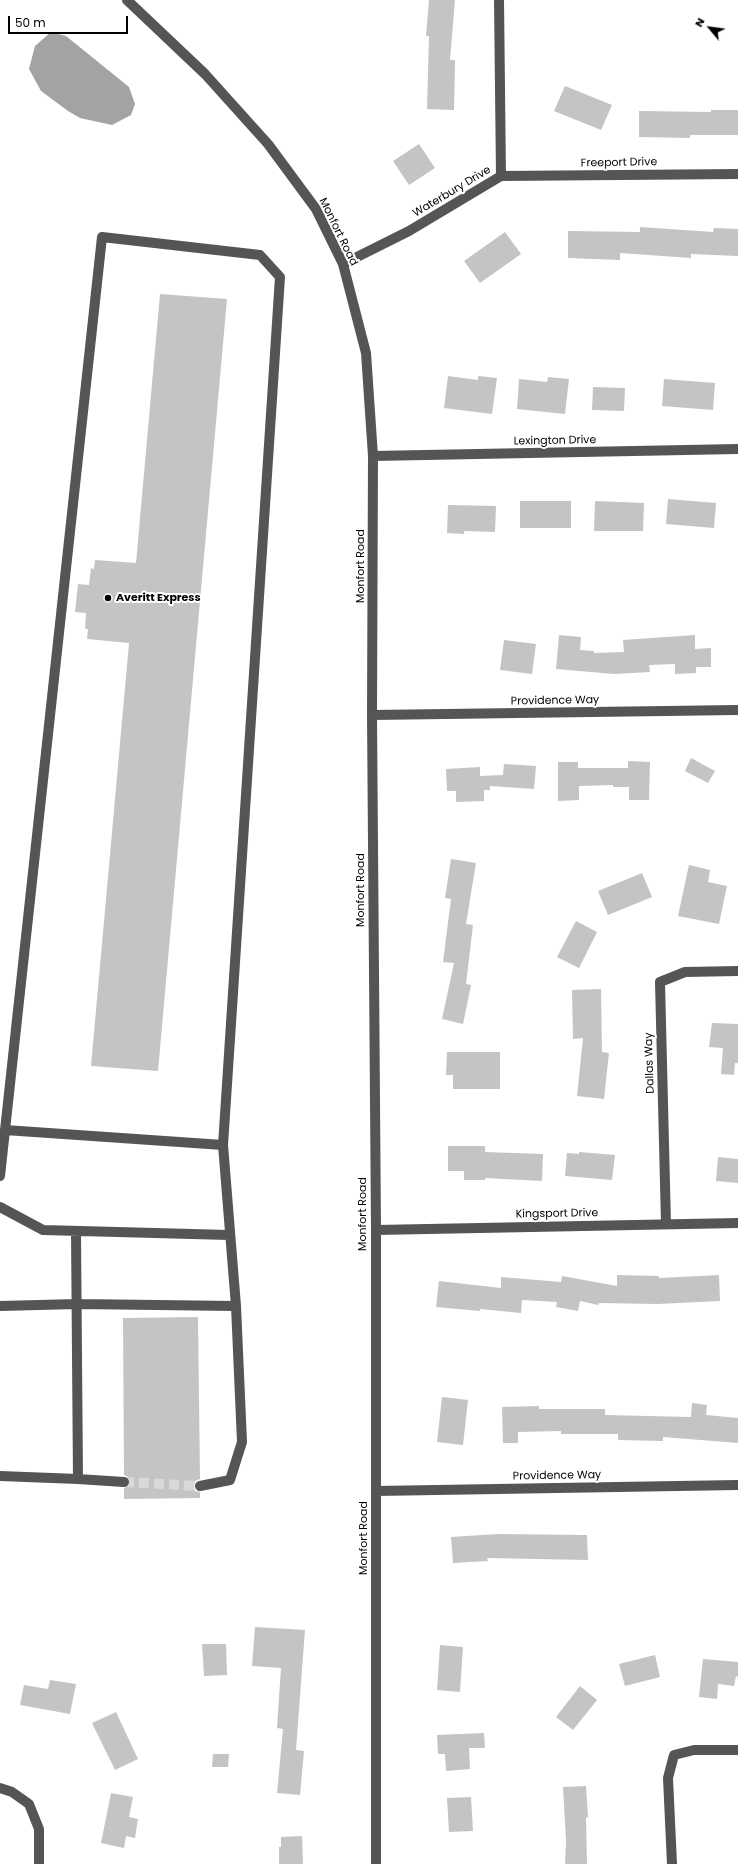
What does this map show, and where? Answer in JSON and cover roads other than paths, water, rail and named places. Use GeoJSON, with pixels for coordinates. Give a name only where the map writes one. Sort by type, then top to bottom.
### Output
{"type":"FeatureCollection","features":[{"type":"Feature","properties":{"kind":"street","name":"Monfort Road"},"geometry":{"type":"LineString","coordinates":[[127,0],[205,74],[268,144],[316,209],[343,264],[366,353],[373,456],[372,715],[376,1230],[376,1864]]}},
{"type":"Feature","properties":{"kind":"street","name":"Waterbury Drive"},"geometry":{"type":"LineString","coordinates":[[343,264],[408,231],[501,176],[499,0]]}},
{"type":"Feature","properties":{"kind":"street","name":"Freeport Drive"},"geometry":{"type":"LineString","coordinates":[[501,176],[738,174]]}},
{"type":"Feature","properties":{"kind":"street"},"geometry":{"type":"LineString","coordinates":[[0,1176],[102,236],[260,255],[280,277],[223,1145],[229,1235],[236,1306],[242,1442],[230,1480],[200,1486]]}},
{"type":"Feature","properties":{"kind":"street","name":"Lexington Drive"},"geometry":{"type":"LineString","coordinates":[[373,456],[738,449]]}},
{"type":"Feature","properties":{"kind":"street","name":"Providence Way"},"geometry":{"type":"LineString","coordinates":[[372,715],[738,710]]}},
{"type":"Feature","properties":{"kind":"street","name":"Dallas Way"},"geometry":{"type":"LineString","coordinates":[[666,1224],[660,982],[684,972],[738,971]]}},
{"type":"Feature","properties":{"kind":"street"},"geometry":{"type":"LineString","coordinates":[[5,1130],[223,1145]]}},
{"type":"Feature","properties":{"kind":"street"},"geometry":{"type":"LineString","coordinates":[[0,1207],[43,1230],[229,1235]]}},
{"type":"Feature","properties":{"kind":"street","name":"Kingsport Drive"},"geometry":{"type":"LineString","coordinates":[[376,1230],[738,1223]]}},
{"type":"Feature","properties":{"kind":"street"},"geometry":{"type":"LineString","coordinates":[[76,1232],[78,1478]]}},
{"type":"Feature","properties":{"kind":"street"},"geometry":{"type":"LineString","coordinates":[[0,1306],[77,1304],[236,1306]]}},
{"type":"Feature","properties":{"kind":"street"},"geometry":{"type":"LineString","coordinates":[[0,1476],[78,1478],[124,1482]]}},
{"type":"Feature","properties":{"kind":"street","name":"Providence Way"},"geometry":{"type":"LineString","coordinates":[[376,1491],[738,1485]]}},
{"type":"Feature","properties":{"kind":"street"},"geometry":{"type":"LineString","coordinates":[[672,1864],[668,1778],[674,1755],[694,1750],[738,1750]]}},
{"type":"Feature","properties":{"kind":"street"},"geometry":{"type":"LineString","coordinates":[[0,1788],[12,1792],[29,1804],[39,1829],[39,1864]]}},
{"type":"Feature","properties":{"kind":"tunnel"},"geometry":{"type":"LineString","coordinates":[[124,1482],[200,1486]]}},
{"type":"Feature","properties":{"kind":"place","name":"Averitt Express"},"geometry":{"type":"Point","coordinates":[108,598]}}]}
